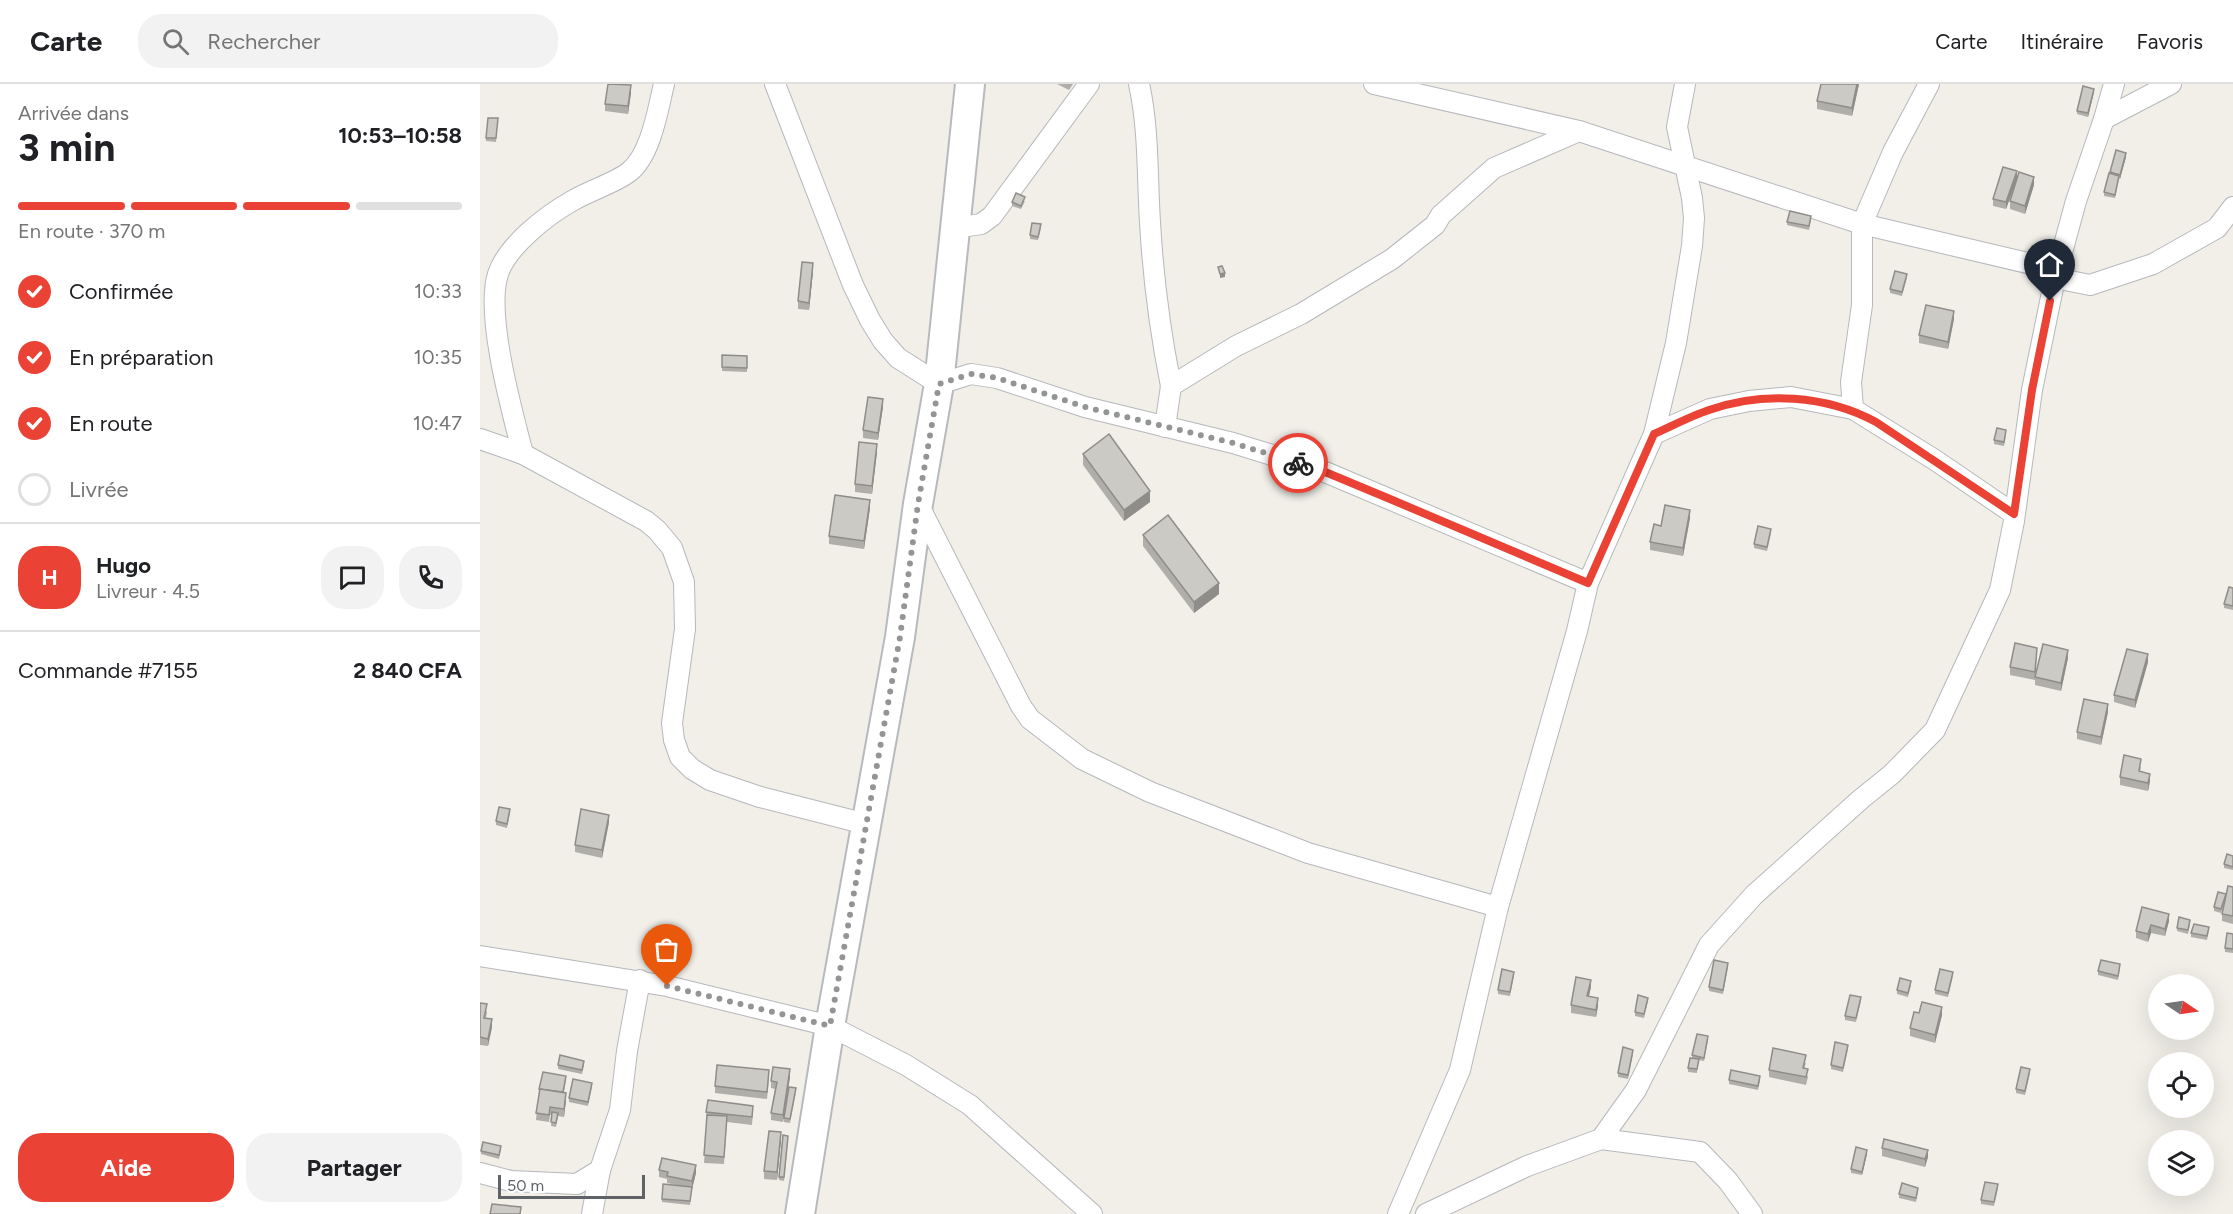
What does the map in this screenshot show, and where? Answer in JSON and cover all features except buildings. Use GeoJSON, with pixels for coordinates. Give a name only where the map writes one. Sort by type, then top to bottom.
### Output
{"type":"FeatureCollection","features":[{"type":"Feature","properties":{"kind":"street"},"geometry":{"type":"LineString","coordinates":[[523,454],[504,377],[496,322],[495,296],[498,274],[511,250],[537,225],[571,201],[630,172],[642,154],[654,126],[664,84]]}},
{"type":"Feature","properties":{"kind":"street"},"geometry":{"type":"LineString","coordinates":[[775,84],[853,285],[870,320],[882,341],[898,358],[939,384],[971,374],[997,378],[1085,407],[1233,443],[1318,469],[1588,583]]}},
{"type":"Feature","properties":{"kind":"street"},"geometry":{"type":"LineString","coordinates":[[800,1214],[830,1026],[900,637],[918,504],[939,384],[970,84]]}},
{"type":"Feature","properties":{"kind":"street"},"geometry":{"type":"LineString","coordinates":[[955,228],[981,224],[992,216],[1089,84]]}},
{"type":"Feature","properties":{"kind":"street"},"geometry":{"type":"LineString","coordinates":[[1138,84],[1146,142],[1155,294],[1159,329],[1171,386],[1165,427]]}},
{"type":"Feature","properties":{"kind":"street"},"geometry":{"type":"LineString","coordinates":[[1374,84],[1579,132],[1862,224],[2056,274],[2090,285],[2153,264],[2217,228],[2233,207]]}},
{"type":"Feature","properties":{"kind":"street"},"geometry":{"type":"LineString","coordinates":[[1398,1214],[1460,1070],[1498,907],[1577,631],[1588,583],[1654,434],[1676,344],[1692,246],[1694,218],[1677,127],[1684,84]]}},
{"type":"Feature","properties":{"kind":"street"},"geometry":{"type":"LineString","coordinates":[[1853,410],[1851,382],[1863,305],[1862,224],[1893,152],[1929,84]]}},
{"type":"Feature","properties":{"kind":"street"},"geometry":{"type":"LineString","coordinates":[[1601,1139],[1636,1090],[1709,945],[1754,895],[1892,774],[1935,730],[2000,590],[2014,514],[2032,390],[2056,274],[2076,201],[2114,84]]}},
{"type":"Feature","properties":{"kind":"street"},"geometry":{"type":"LineString","coordinates":[[2104,119],[2171,84]]}},
{"type":"Feature","properties":{"kind":"street"},"geometry":{"type":"LineString","coordinates":[[1171,386],[1236,346],[1301,314],[1392,258],[1435,225],[1441,215],[1494,168],[1579,132]]}},
{"type":"Feature","properties":{"kind":"street"},"geometry":{"type":"LineString","coordinates":[[1654,434],[1710,409],[1749,400],[1791,397],[1853,410],[1925,453],[2014,514]]}},
{"type":"Feature","properties":{"kind":"street"},"geometry":{"type":"LineString","coordinates":[[480,439],[523,454],[646,521],[672,548],[684,582],[685,629],[672,723],[674,740],[680,757],[692,769],[710,780],[760,797],[866,824]]}},
{"type":"Feature","properties":{"kind":"street"},"geometry":{"type":"LineString","coordinates":[[918,504],[1021,706],[1030,719],[1082,759],[1150,792],[1308,853],[1498,907]]}},
{"type":"Feature","properties":{"kind":"street"},"geometry":{"type":"LineString","coordinates":[[480,956],[640,980],[830,1026],[906,1065],[970,1105],[1092,1214]]}},
{"type":"Feature","properties":{"kind":"street"},"geometry":{"type":"LineString","coordinates":[[592,1214],[600,1170],[620,1110],[627,1051],[640,980]]}},
{"type":"Feature","properties":{"kind":"street"},"geometry":{"type":"LineString","coordinates":[[1426,1214],[1527,1166],[1601,1139],[1700,1152],[1728,1181],[1752,1214]]}},
{"type":"Feature","properties":{"kind":"street"},"geometry":{"type":"LineString","coordinates":[[480,1173],[511,1181],[577,1184],[600,1170]]}},
{"type":"Feature","properties":{"kind":"way so far"},"geometry":{"type":"LineString","coordinates":[[667,986],[830,1026],[900,637],[918,504],[939,384],[971,374],[997,378],[1085,407],[1233,443],[1298,463]]}},
{"type":"Feature","properties":{"kind":"route"},"geometry":{"type":"LineString","coordinates":[[1298,463],[1318,469],[1588,583],[1654,434],[1710,409],[1749,400],[1791,397],[1853,410],[1876,422],[2014,514],[2032,390],[2050,301]]}}]}
